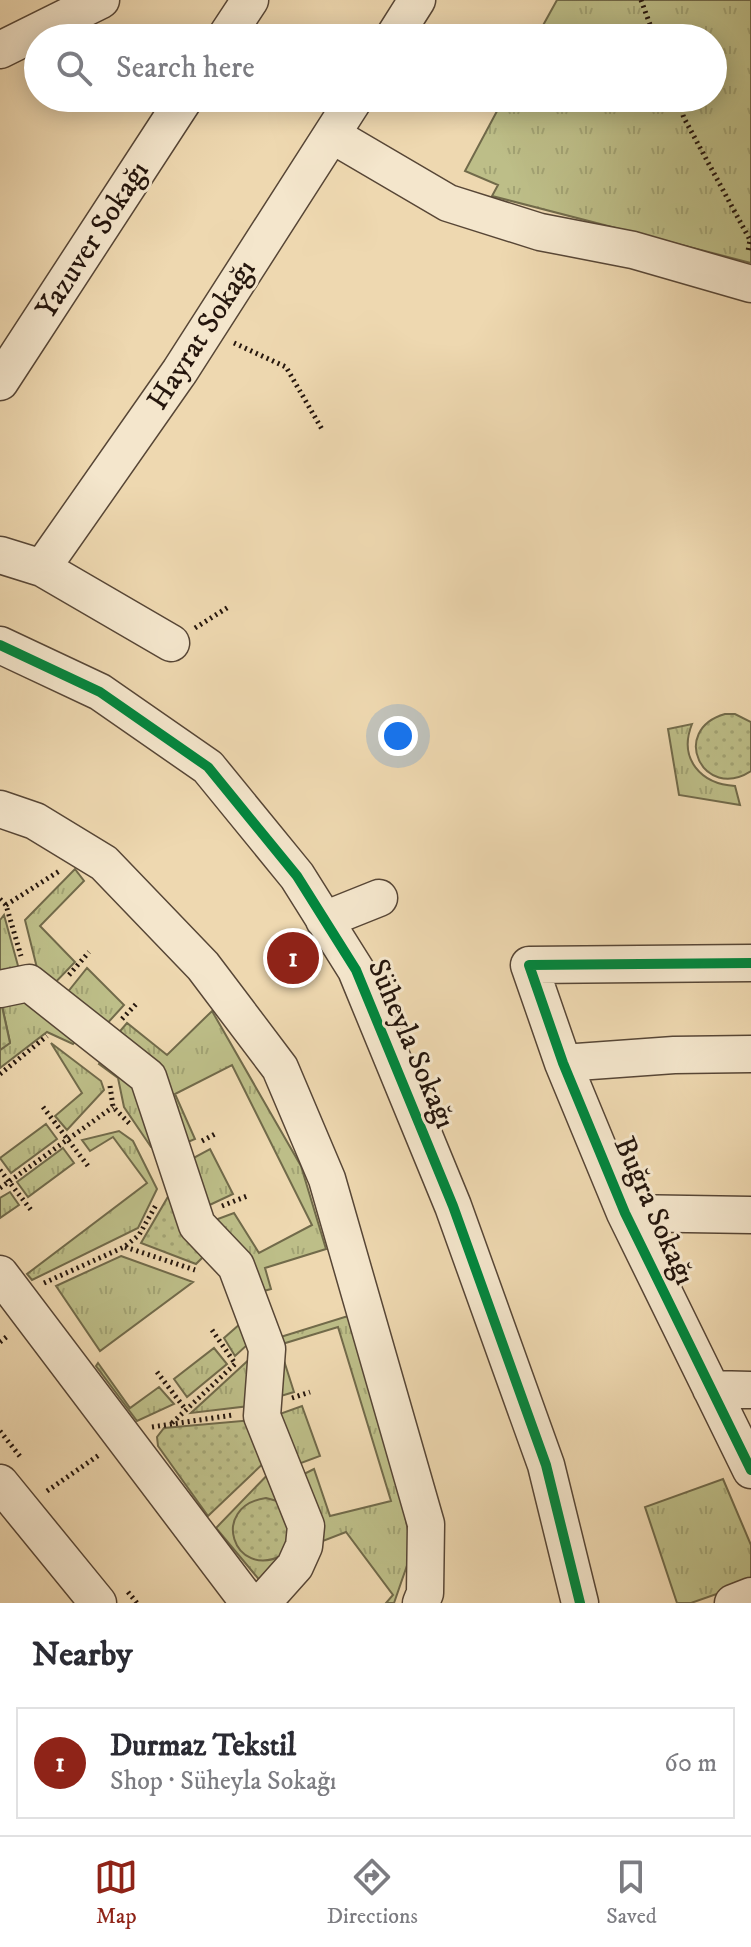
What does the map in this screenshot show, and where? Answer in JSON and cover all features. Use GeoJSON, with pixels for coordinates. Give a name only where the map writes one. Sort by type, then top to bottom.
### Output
{"type":"FeatureCollection","features":[{"type":"Feature","properties":{"kind":"street"},"geometry":{"type":"LineString","coordinates":[[53,24],[101,0]]}},
{"type":"Feature","properties":{"kind":"street"},"geometry":{"type":"LineString","coordinates":[[234,24],[250,0]]}},
{"type":"Feature","properties":{"kind":"street"},"geometry":{"type":"LineString","coordinates":[[402,24],[417,0]]}},
{"type":"Feature","properties":{"kind":"street"},"geometry":{"type":"LineString","coordinates":[[0,50],[24,38]]}},
{"type":"Feature","properties":{"kind":"street","name":"Yazuver Sokağı"},"geometry":{"type":"LineString","coordinates":[[0,382],[176,112]]}},
{"type":"Feature","properties":{"kind":"street","name":"Hayrat Sokağı"},"geometry":{"type":"LineString","coordinates":[[42,568],[207,330],[346,112]]}},
{"type":"Feature","properties":{"kind":"street"},"geometry":{"type":"LineString","coordinates":[[332,135],[448,203],[540,232],[633,250],[747,283]]}},
{"type":"Feature","properties":{"kind":"street"},"geometry":{"type":"LineString","coordinates":[[0,555],[42,568],[171,643]]}},
{"type":"Feature","properties":{"kind":"street","name":"Süheyla Sokağı"},"geometry":{"type":"LineString","coordinates":[[0,645],[100,692],[208,767],[297,876],[356,970],[453,1206],[546,1465],[580,1603]]}},
{"type":"Feature","properties":{"kind":"street"},"geometry":{"type":"LineString","coordinates":[[0,809],[35,821],[104,863],[203,966],[280,1068],[327,1179],[426,1524],[425,1593],[421,1603]]}},
{"type":"Feature","properties":{"kind":"street"},"geometry":{"type":"LineString","coordinates":[[324,920],[379,898]]}},
{"type":"Feature","properties":{"kind":"street","name":"Buğra Sokağı"},"geometry":{"type":"LineString","coordinates":[[751,963],[529,965],[563,1063],[625,1213],[751,1470]]}},
{"type":"Feature","properties":{"kind":"street"},"geometry":{"type":"LineString","coordinates":[[14,986],[148,1077],[197,1225],[236,1266],[267,1349],[262,1416],[306,1526],[304,1546],[295,1566],[262,1603]]}},
{"type":"Feature","properties":{"kind":"street"},"geometry":{"type":"LineString","coordinates":[[563,1063],[674,1055],[751,1054]]}},
{"type":"Feature","properties":{"kind":"street"},"geometry":{"type":"LineString","coordinates":[[625,1213],[751,1215]]}},
{"type":"Feature","properties":{"kind":"street"},"geometry":{"type":"LineString","coordinates":[[0,1274],[249,1603]]}},
{"type":"Feature","properties":{"kind":"street"},"geometry":{"type":"LineString","coordinates":[[711,1389],[751,1390]]}},
{"type":"Feature","properties":{"kind":"street"},"geometry":{"type":"LineString","coordinates":[[0,1483],[98,1603]]}},
{"type":"Feature","properties":{"kind":"street"},"geometry":{"type":"LineString","coordinates":[[733,1603],[751,1596]]}},
{"type":"Feature","properties":{"kind":"path"},"geometry":{"type":"LineString","coordinates":[[641,0],[650,24]]}},
{"type":"Feature","properties":{"kind":"path"},"geometry":{"type":"LineString","coordinates":[[682,112],[750,240],[747,283]]}},
{"type":"Feature","properties":{"kind":"path"},"geometry":{"type":"LineString","coordinates":[[207,330],[286,367],[323,431]]}},
{"type":"Feature","properties":{"kind":"path"},"geometry":{"type":"LineString","coordinates":[[171,643],[230,606]]}},
{"type":"Feature","properties":{"kind":"path"},"geometry":{"type":"LineString","coordinates":[[6,905],[63,869]]}},
{"type":"Feature","properties":{"kind":"path"},"geometry":{"type":"LineString","coordinates":[[0,899],[6,905],[14,986]]}},
{"type":"Feature","properties":{"kind":"path"},"geometry":{"type":"LineString","coordinates":[[0,1074],[48,1035],[60,1044]]}},
{"type":"Feature","properties":{"kind":"path"},"geometry":{"type":"LineString","coordinates":[[109,1080],[113,1107],[132,1125]]}},
{"type":"Feature","properties":{"kind":"path"},"geometry":{"type":"LineString","coordinates":[[43,1107],[88,1166]]}},
{"type":"Feature","properties":{"kind":"path"},"geometry":{"type":"LineString","coordinates":[[0,1188],[113,1107]]}},
{"type":"Feature","properties":{"kind":"path"},"geometry":{"type":"LineString","coordinates":[[0,1170],[31,1210]]}},
{"type":"Feature","properties":{"kind":"path"},"geometry":{"type":"LineString","coordinates":[[42,1284],[124,1247],[139,1235],[163,1193]]}},
{"type":"Feature","properties":{"kind":"path"},"geometry":{"type":"LineString","coordinates":[[124,1247],[189,1270],[207,1270],[226,1256]]}},
{"type":"Feature","properties":{"kind":"path"},"geometry":{"type":"LineString","coordinates":[[212,1330],[235,1364]]}},
{"type":"Feature","properties":{"kind":"path"},"geometry":{"type":"LineString","coordinates":[[171,1424],[263,1338]]}},
{"type":"Feature","properties":{"kind":"path"},"geometry":{"type":"LineString","coordinates":[[157,1372],[186,1410]]}},
{"type":"Feature","properties":{"kind":"path"},"geometry":{"type":"LineString","coordinates":[[147,1428],[251,1412],[310,1392]]}},
{"type":"Feature","properties":{"kind":"path"},"geometry":{"type":"LineString","coordinates":[[47,1491],[111,1447]]}},
{"type":"Feature","properties":{"kind":"green space"},"geometry":{"type":"Polygon","coordinates":[[[557,0],[751,0],[751,263],[492,196],[498,185],[465,171],[497,112],[727,112],[727,24],[544,24],[557,0]]]}},
{"type":"Feature","properties":{"kind":"green space"},"geometry":{"type":"Polygon","coordinates":[[[725,714],[735,714],[751,722],[751,771],[734,778],[719,777],[707,771],[699,760],[696,747],[699,734],[708,722],[725,714]]]}},
{"type":"Feature","properties":{"kind":"green space"},"geometry":{"type":"Polygon","coordinates":[[[692,724],[688,737],[690,758],[703,775],[735,786],[740,805],[679,795],[668,729],[692,724]]]}},
{"type":"Feature","properties":{"kind":"green space"},"geometry":{"type":"Polygon","coordinates":[[[75,869],[84,881],[40,926],[75,962],[50,988],[40,980],[25,920],[75,869]]]}},
{"type":"Feature","properties":{"kind":"green space"},"geometry":{"type":"Polygon","coordinates":[[[4,915],[20,973],[0,978],[0,920],[4,915]]]}},
{"type":"Feature","properties":{"kind":"green space"},"geometry":{"type":"Polygon","coordinates":[[[87,968],[124,1005],[104,1027],[63,998],[87,968]]]}},
{"type":"Feature","properties":{"kind":"green space"},"geometry":{"type":"Polygon","coordinates":[[[30,994],[83,1033],[73,1044],[47,1032],[0,1068],[0,1050],[10,1042],[0,997],[30,994]]]}},
{"type":"Feature","properties":{"kind":"green space"},"geometry":{"type":"Polygon","coordinates":[[[0,997],[10,1043],[0,1050],[0,997]]]}},
{"type":"Feature","properties":{"kind":"green space"},"geometry":{"type":"Polygon","coordinates":[[[212,1011],[301,1166],[326,1249],[265,1268],[271,1289],[260,1292],[207,1223],[234,1213],[259,1253],[312,1225],[232,1065],[175,1094],[195,1139],[181,1145],[115,1037],[127,1023],[167,1055],[212,1011]]]}},
{"type":"Feature","properties":{"kind":"green space"},"geometry":{"type":"Polygon","coordinates":[[[51,1043],[101,1081],[104,1090],[67,1130],[55,1116],[82,1093],[51,1043]]]}},
{"type":"Feature","properties":{"kind":"green space"},"geometry":{"type":"Polygon","coordinates":[[[104,1057],[138,1083],[161,1145],[151,1147],[124,1107],[118,1078],[99,1064],[104,1057]]]}},
{"type":"Feature","properties":{"kind":"green space"},"geometry":{"type":"Polygon","coordinates":[[[46,1124],[57,1139],[11,1173],[0,1158],[46,1124]]]}},
{"type":"Feature","properties":{"kind":"green space"},"geometry":{"type":"Polygon","coordinates":[[[119,1131],[133,1141],[157,1189],[138,1228],[32,1280],[27,1274],[147,1183],[113,1137],[90,1151],[82,1140],[119,1131]]]}},
{"type":"Feature","properties":{"kind":"green space"},"geometry":{"type":"Polygon","coordinates":[[[63,1148],[74,1163],[28,1197],[17,1182],[63,1148]]]}},
{"type":"Feature","properties":{"kind":"green space"},"geometry":{"type":"Polygon","coordinates":[[[210,1149],[233,1194],[201,1209],[186,1162],[210,1149]]]}},
{"type":"Feature","properties":{"kind":"green space"},"geometry":{"type":"Polygon","coordinates":[[[10,1192],[19,1205],[0,1218],[0,1198],[10,1192]]]}},
{"type":"Feature","properties":{"kind":"green space"},"geometry":{"type":"Polygon","coordinates":[[[169,1195],[207,1253],[196,1264],[141,1243],[169,1195]]]}},
{"type":"Feature","properties":{"kind":"green space"},"geometry":{"type":"Polygon","coordinates":[[[121,1256],[193,1282],[100,1351],[56,1286],[121,1256]]]}},
{"type":"Feature","properties":{"kind":"green space"},"geometry":{"type":"Polygon","coordinates":[[[249,1316],[259,1334],[235,1356],[224,1338],[249,1316]]]}},
{"type":"Feature","properties":{"kind":"green space"},"geometry":{"type":"Polygon","coordinates":[[[348,1316],[401,1495],[412,1551],[394,1603],[386,1603],[393,1595],[346,1532],[310,1546],[292,1480],[314,1469],[330,1516],[391,1501],[338,1327],[279,1345],[294,1392],[271,1399],[274,1339],[348,1316]]]}},
{"type":"Feature","properties":{"kind":"green space"},"geometry":{"type":"Polygon","coordinates":[[[214,1348],[227,1364],[187,1397],[174,1379],[214,1348]]]}},
{"type":"Feature","properties":{"kind":"green space"},"geometry":{"type":"Polygon","coordinates":[[[255,1354],[249,1406],[191,1413],[255,1354]]]}},
{"type":"Feature","properties":{"kind":"green space"},"geometry":{"type":"Polygon","coordinates":[[[98,1363],[130,1408],[159,1387],[174,1404],[137,1421],[96,1366],[98,1363]]]}},
{"type":"Feature","properties":{"kind":"green space"},"geometry":{"type":"Polygon","coordinates":[[[302,1406],[320,1456],[293,1466],[274,1416],[302,1406]]]}},
{"type":"Feature","properties":{"kind":"green space"},"geometry":{"type":"Polygon","coordinates":[[[253,1420],[270,1457],[208,1516],[158,1446],[157,1437],[164,1428],[253,1420]]]}},
{"type":"Feature","properties":{"kind":"green space"},"geometry":{"type":"Polygon","coordinates":[[[276,1466],[301,1533],[267,1589],[216,1528],[276,1466]]]}},
{"type":"Feature","properties":{"kind":"green space"},"geometry":{"type":"Polygon","coordinates":[[[723,1479],[751,1545],[751,1582],[691,1603],[677,1603],[645,1507],[723,1479]]]}},
{"type":"Feature","properties":{"kind":"green space"},"geometry":{"type":"Polygon","coordinates":[[[266,1498],[277,1501],[293,1515],[283,1555],[266,1560],[251,1558],[241,1550],[234,1539],[233,1526],[238,1514],[248,1504],[266,1498]]]}},
{"type":"Feature","properties":{"kind":"cycle path"},"geometry":{"type":"LineString","coordinates":[[0,645],[100,692],[208,767],[297,876],[356,970],[453,1206],[546,1465],[580,1603]]}},
{"type":"Feature","properties":{"kind":"cycle path"},"geometry":{"type":"LineString","coordinates":[[751,963],[529,965],[563,1063],[625,1213],[751,1470]]}},
{"type":"Feature","properties":{"kind":"place","name":"Durmaz Tekstil"},"geometry":{"type":"Point","coordinates":[293,958]}}]}
